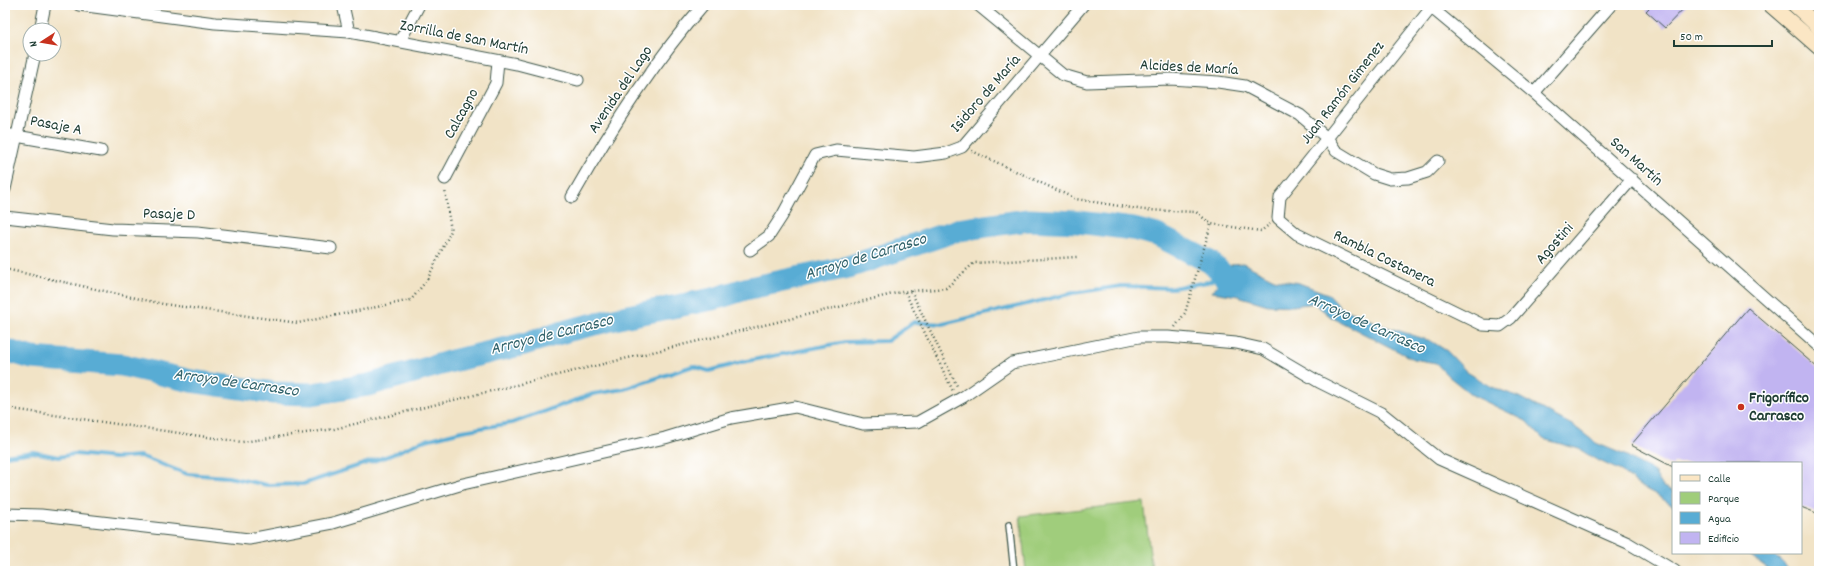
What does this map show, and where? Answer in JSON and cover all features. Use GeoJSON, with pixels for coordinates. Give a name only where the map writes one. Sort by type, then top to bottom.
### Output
{"type":"FeatureCollection","features":[{"type":"Feature","properties":{"kind":"main road"},"geometry":{"type":"LineString","coordinates":[[1771,5],[1819,47]]}},
{"type":"Feature","properties":{"kind":"main road"},"geometry":{"type":"LineString","coordinates":[[1794,5],[1819,27]]}},
{"type":"Feature","properties":{"kind":"street"},"geometry":{"type":"LineString","coordinates":[[42,22],[45,5]]}},
{"type":"Feature","properties":{"kind":"street","name":"Zorrilla de San Martín"},"geometry":{"type":"LineString","coordinates":[[79,5],[215,23],[349,32],[517,64],[578,80]]}},
{"type":"Feature","properties":{"kind":"street"},"geometry":{"type":"LineString","coordinates":[[343,5],[349,32]]}},
{"type":"Feature","properties":{"kind":"street"},"geometry":{"type":"LineString","coordinates":[[400,42],[420,5]]}},
{"type":"Feature","properties":{"kind":"street","name":"Avenida del Lago"},"geometry":{"type":"LineString","coordinates":[[572,197],[595,156],[635,94],[703,5]]}},
{"type":"Feature","properties":{"kind":"street","name":"Alcides de María"},"geometry":{"type":"LineString","coordinates":[[978,5],[1063,74],[1087,82],[1170,79],[1218,82],[1245,86],[1300,115],[1328,139],[1336,151],[1374,174],[1390,179],[1408,178],[1427,172],[1438,161]]}},
{"type":"Feature","properties":{"kind":"street","name":"Isidoro de María"},"geometry":{"type":"LineString","coordinates":[[750,250],[768,236],[782,216],[816,155],[836,150],[914,157],[946,153],[962,147],[1083,5]]}},
{"type":"Feature","properties":{"kind":"street"},"geometry":{"type":"LineString","coordinates":[[1534,93],[1611,5]]}},
{"type":"Feature","properties":{"kind":"street","name":"San Martín"},"geometry":{"type":"LineString","coordinates":[[1430,6],[1534,93],[1819,346]]}},
{"type":"Feature","properties":{"kind":"street","name":"Juan Ramón Gimenez"},"geometry":{"type":"LineString","coordinates":[[1278,218],[1280,198],[1328,139],[1430,6]]}},
{"type":"Feature","properties":{"kind":"street","name":"Calcagno"},"geometry":{"type":"LineString","coordinates":[[445,180],[493,90],[496,83],[498,61]]}},
{"type":"Feature","properties":{"kind":"street"},"geometry":{"type":"LineString","coordinates":[[5,189],[33,62]]}},
{"type":"Feature","properties":{"kind":"street","name":"Pasaje A"},"geometry":{"type":"LineString","coordinates":[[5,134],[101,151]]}},
{"type":"Feature","properties":{"kind":"street","name":"Agostini"},"geometry":{"type":"LineString","coordinates":[[1500,326],[1512,318],[1632,179]]}},
{"type":"Feature","properties":{"kind":"street","name":"Pasaje D"},"geometry":{"type":"LineString","coordinates":[[5,217],[113,230],[198,232],[331,248]]}},
{"type":"Feature","properties":{"kind":"street","name":"Rambla Costanera"},"geometry":{"type":"LineString","coordinates":[[1278,218],[1297,234],[1476,322],[1483,325],[1500,326]]}},
{"type":"Feature","properties":{"kind":"street"},"geometry":{"type":"LineString","coordinates":[[5,514],[41,515],[249,539],[333,523],[462,484],[665,438],[732,418],[795,407],[862,424],[918,422],[960,399],[1012,363],[1139,337],[1206,339],[1236,343],[1263,349],[1319,382],[1383,414],[1439,459],[1628,543],[1675,571]]}},
{"type":"Feature","properties":{"kind":"lane"},"geometry":{"type":"LineString","coordinates":[[1009,525],[1014,571]]}},
{"type":"Feature","properties":{"kind":"path"},"geometry":{"type":"LineString","coordinates":[[962,147],[1076,199],[1144,210],[1196,212],[1211,224],[1261,231],[1278,218]]}},
{"type":"Feature","properties":{"kind":"path"},"geometry":{"type":"LineString","coordinates":[[5,269],[163,304],[298,323],[411,300],[427,280],[451,230],[445,180]]}},
{"type":"Feature","properties":{"kind":"path"},"geometry":{"type":"LineString","coordinates":[[1185,313],[1211,224]]}},
{"type":"Feature","properties":{"kind":"path"},"geometry":{"type":"LineString","coordinates":[[5,408],[242,442],[334,429],[911,290],[946,288],[974,263],[1077,257]]}},
{"type":"Feature","properties":{"kind":"path"},"geometry":{"type":"LineString","coordinates":[[911,290],[948,366],[960,399]]}},
{"type":"Feature","properties":{"kind":"path"},"geometry":{"type":"LineString","coordinates":[[904,292],[914,309],[942,369],[960,399]]}},
{"type":"Feature","properties":{"kind":"green space"},"geometry":{"type":"Polygon","coordinates":[[[1144,502],[1152,571],[1026,571],[1020,516],[1144,502]]]}},
{"type":"Feature","properties":{"kind":"water"},"geometry":{"type":"Polygon","coordinates":[[[1243,263],[1274,279],[1299,283],[1328,294],[1340,307],[1384,326],[1431,341],[1447,351],[1467,372],[1492,387],[1519,397],[1574,426],[1596,443],[1627,456],[1654,472],[1663,487],[1672,491],[1672,505],[1638,485],[1621,471],[1595,459],[1579,449],[1543,439],[1526,421],[1472,395],[1448,376],[1436,363],[1413,359],[1331,317],[1314,303],[1293,306],[1268,305],[1238,296],[1212,292],[1232,264],[1243,263]]]}},
{"type":"Feature","properties":{"kind":"water"},"geometry":{"type":"Polygon","coordinates":[[[1748,554],[1774,554],[1791,571],[1771,571],[1748,554]]]}},
{"type":"Feature","properties":{"kind":"building"},"geometry":{"type":"Polygon","coordinates":[[[1652,5],[1687,5],[1665,28],[1646,11],[1652,5]]]}},
{"type":"Feature","properties":{"kind":"building","name":"Frigorífico Carrasco"},"geometry":{"type":"Polygon","coordinates":[[[1748,308],[1819,369],[1819,514],[1802,507],[1802,462],[1672,462],[1672,466],[1631,445],[1748,308]]]}},
{"type":"Feature","properties":{"kind":"waterway","name":"Arroyo de Carrasco"},"geometry":{"type":"LineString","coordinates":[[5,350],[32,358],[122,365],[191,381],[274,393],[312,394],[368,385],[452,361],[524,344],[570,330],[623,317],[717,298],[745,289],[848,267],[958,230],[1028,220],[1078,222],[1133,229],[1157,235],[1210,262],[1229,280],[1251,286]]}},
{"type":"Feature","properties":{"kind":"waterway"},"geometry":{"type":"LineString","coordinates":[[5,456],[33,452],[59,457],[74,454],[115,458],[140,456],[187,474],[228,477],[267,485],[303,484],[391,455],[422,441],[462,431],[512,423],[593,394],[624,389],[693,366],[709,371],[742,362],[845,342],[887,341],[914,322],[943,324],[1073,293],[1122,286],[1172,288],[1207,282],[1222,276]]}},
{"type":"Feature","properties":{"kind":"place","name":"Frigorífico Carrasco"},"geometry":{"type":"Point","coordinates":[1741,407]}}]}
